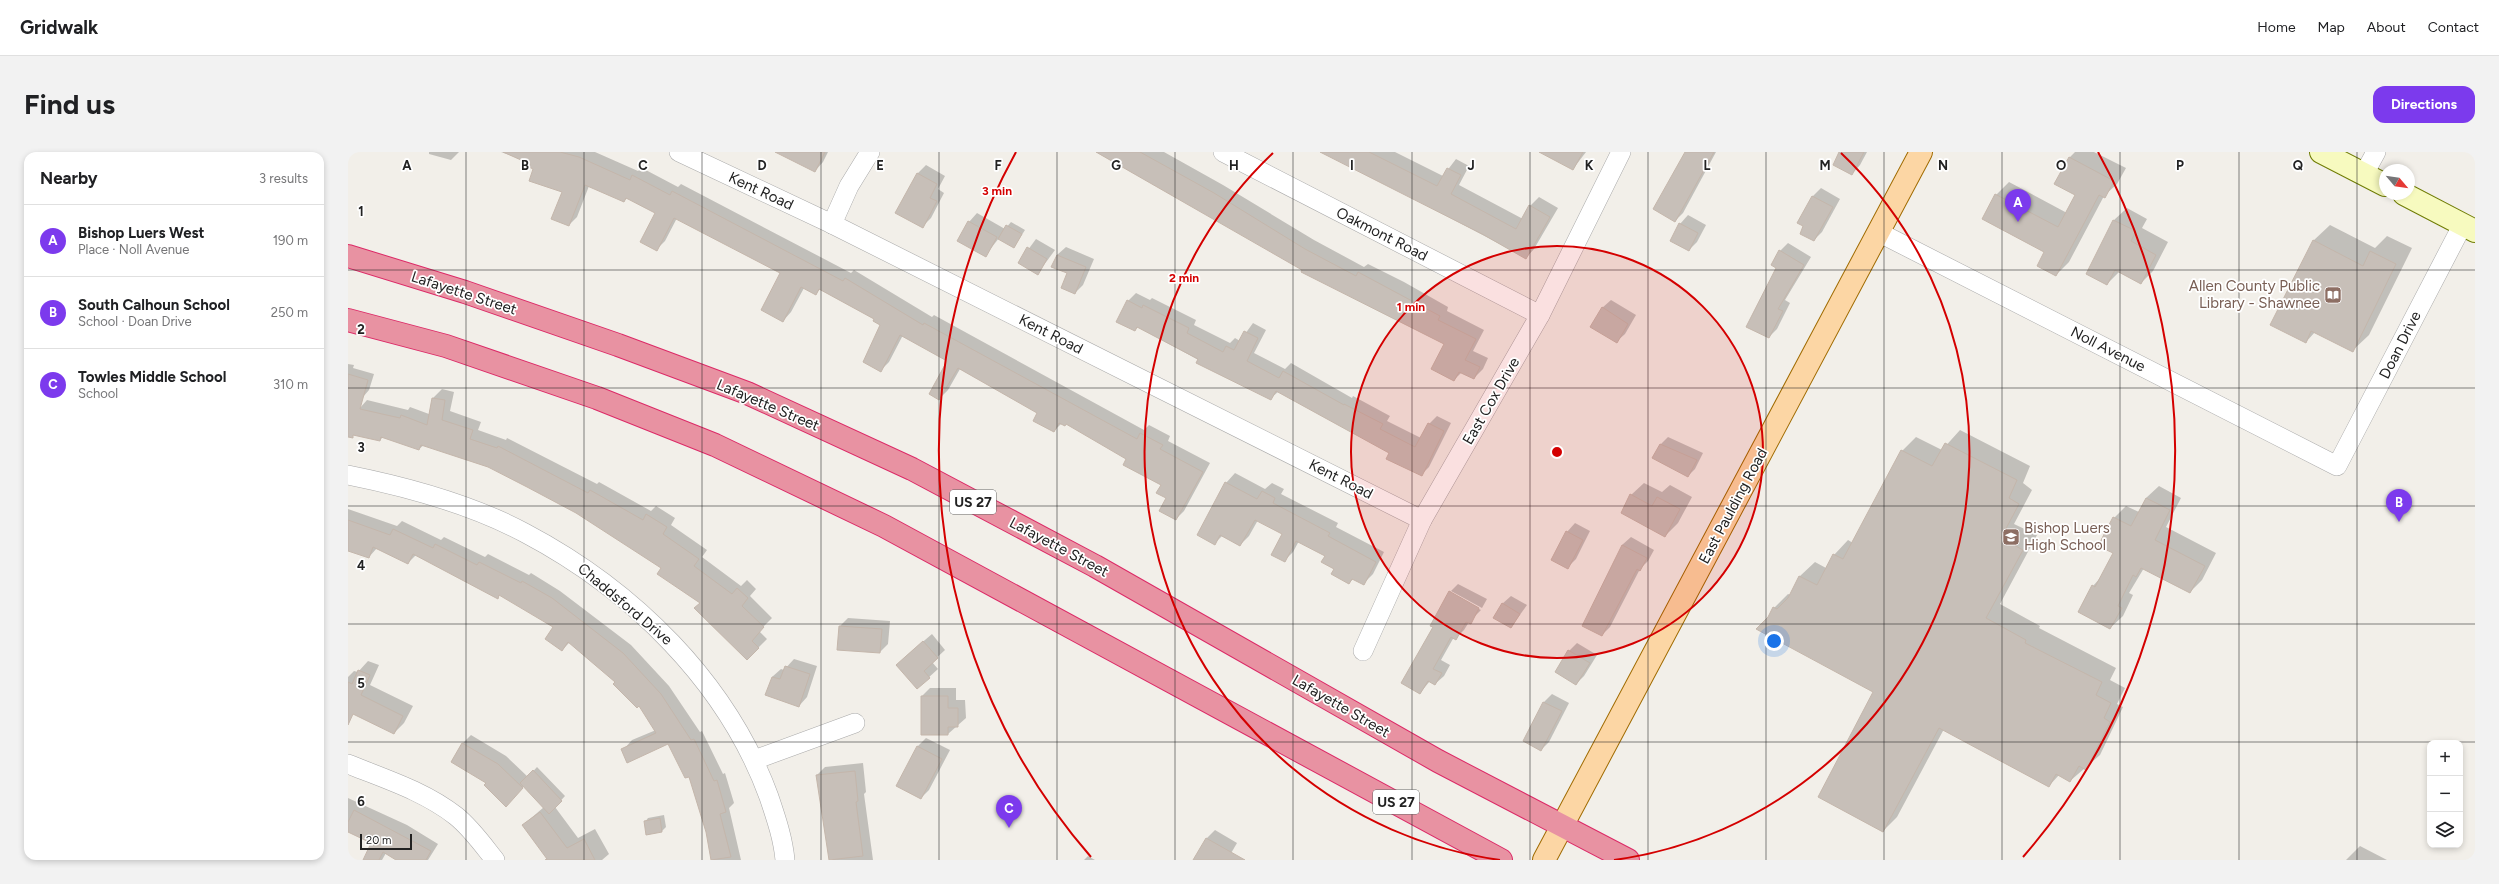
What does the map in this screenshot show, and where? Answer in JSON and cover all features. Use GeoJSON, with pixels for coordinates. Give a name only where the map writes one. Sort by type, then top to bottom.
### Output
{"type":"FeatureCollection","features":[{"type":"Feature","properties":{"kind":"highway","name":"Lafayette Street"},"geometry":{"type":"LineString","coordinates":[[348,256],[465,292],[625,347],[747,394],[912,469],[1095,566],[1438,761],[1628,860]]}},
{"type":"Feature","properties":{"kind":"highway","name":"US 27"},"geometry":{"type":"LineString","coordinates":[[348,320],[446,346],[597,398],[715,445],[884,526],[1502,860]]}},
{"type":"Feature","properties":{"kind":"main road","name":"East Paulding Road"},"geometry":{"type":"LineString","coordinates":[[1544,860],[1921,152]]}},
{"type":"Feature","properties":{"kind":"street","name":"Kent Road"},"geometry":{"type":"LineString","coordinates":[[679,152],[832,224],[1422,520]]}},
{"type":"Feature","properties":{"kind":"street"},"geometry":{"type":"LineString","coordinates":[[832,224],[849,186],[870,152]]}},
{"type":"Feature","properties":{"kind":"street","name":"Oakmont Road"},"geometry":{"type":"LineString","coordinates":[[1223,152],[1540,315]]}},
{"type":"Feature","properties":{"kind":"street","name":"East Cox Drive"},"geometry":{"type":"LineString","coordinates":[[1363,651],[1422,520],[1540,315],[1621,152]]}},
{"type":"Feature","properties":{"kind":"street"},"geometry":{"type":"LineString","coordinates":[[2321,152],[2379,181]]}},
{"type":"Feature","properties":{"kind":"street"},"geometry":{"type":"LineString","coordinates":[[2364,174],[2376,152]]}},
{"type":"Feature","properties":{"kind":"street"},"geometry":{"type":"LineString","coordinates":[[2415,200],[2469,227]]}},
{"type":"Feature","properties":{"kind":"street","name":"Doan Drive"},"geometry":{"type":"LineString","coordinates":[[2338,466],[2469,227]]}},
{"type":"Feature","properties":{"kind":"street","name":"Noll Avenue"},"geometry":{"type":"LineString","coordinates":[[1878,232],[2338,466]]}},
{"type":"Feature","properties":{"kind":"street","name":"Chaddsford Drive"},"geometry":{"type":"LineString","coordinates":[[348,475],[422,493],[469,509],[524,532],[564,555],[618,595],[672,643],[719,700],[754,760],[781,834],[785,860]]}},
{"type":"Feature","properties":{"kind":"street"},"geometry":{"type":"LineString","coordinates":[[754,760],[855,723]]}},
{"type":"Feature","properties":{"kind":"street"},"geometry":{"type":"LineString","coordinates":[[348,764],[424,795],[443,807],[457,817],[495,860]]}},
{"type":"Feature","properties":{"kind":"building"},"geometry":{"type":"Polygon","coordinates":[[[503,152],[560,152],[579,157],[630,180],[632,175],[670,195],[672,191],[843,281],[845,278],[923,325],[924,323],[1137,439],[1140,433],[1163,445],[1160,449],[1203,472],[1176,520],[1159,511],[1166,498],[1156,493],[1161,485],[1123,465],[1126,459],[1066,424],[1065,426],[1059,423],[1054,432],[1033,421],[1037,413],[958,368],[939,400],[929,394],[947,361],[900,335],[881,372],[863,362],[880,325],[873,321],[874,319],[819,289],[816,295],[801,287],[783,322],[761,310],[780,273],[674,218],[657,251],[640,242],[655,213],[626,198],[624,202],[585,185],[569,226],[551,219],[562,192],[529,181],[533,169],[529,167],[530,164],[503,152]]]}},
{"type":"Feature","properties":{"kind":"building"},"geometry":{"type":"Polygon","coordinates":[[[775,152],[825,152],[815,172],[775,152]]]}},
{"type":"Feature","properties":{"kind":"building"},"geometry":{"type":"Polygon","coordinates":[[[1096,152],[1140,152],[1214,193],[1305,249],[1356,276],[1358,272],[1440,316],[1438,320],[1476,339],[1465,360],[1480,367],[1474,379],[1459,372],[1454,381],[1431,369],[1444,344],[1301,272],[1302,270],[1096,152]]]}},
{"type":"Feature","properties":{"kind":"building"},"geometry":{"type":"Polygon","coordinates":[[[1320,152],[1369,152],[1437,186],[1447,168],[1461,175],[1451,194],[1516,229],[1529,205],[1550,217],[1526,259],[1484,235],[1320,152]]]}},
{"type":"Feature","properties":{"kind":"building"},"geometry":{"type":"Polygon","coordinates":[[[1539,152],[1583,152],[1573,170],[1539,152]]]}},
{"type":"Feature","properties":{"kind":"building"},"geometry":{"type":"Polygon","coordinates":[[[1685,152],[1714,152],[1675,222],[1653,209],[1685,152]]]}},
{"type":"Feature","properties":{"kind":"building"},"geometry":{"type":"Polygon","coordinates":[[[1839,152],[1864,152],[1852,175],[1833,165],[1839,152]]]}},
{"type":"Feature","properties":{"kind":"building"},"geometry":{"type":"Polygon","coordinates":[[[2069,157],[2114,181],[2105,198],[2099,195],[2056,276],[2037,266],[2044,252],[1982,219],[1995,194],[2058,227],[2075,195],[2054,184],[2069,157]]]}},
{"type":"Feature","properties":{"kind":"building"},"geometry":{"type":"Polygon","coordinates":[[[917,173],[937,184],[930,198],[937,201],[923,228],[895,213],[917,173]]]}},
{"type":"Feature","properties":{"kind":"building"},"geometry":{"type":"Polygon","coordinates":[[[1812,196],[1833,207],[1814,241],[1800,234],[1803,226],[1797,223],[1812,196]]]}},
{"type":"Feature","properties":{"kind":"building"},"geometry":{"type":"Polygon","coordinates":[[[2113,220],[2136,231],[2131,241],[2156,255],[2141,284],[2115,270],[2107,285],[2086,274],[2113,220]]]}},
{"type":"Feature","properties":{"kind":"building"},"geometry":{"type":"Polygon","coordinates":[[[968,221],[997,237],[986,257],[957,241],[968,221]]]}},
{"type":"Feature","properties":{"kind":"building"},"geometry":{"type":"Polygon","coordinates":[[[1679,223],[1698,233],[1689,251],[1670,241],[1679,223]]]}},
{"type":"Feature","properties":{"kind":"building"},"geometry":{"type":"Polygon","coordinates":[[[1006,225],[1022,234],[1014,248],[998,239],[1006,225]]]}},
{"type":"Feature","properties":{"kind":"building","name":"Allen County Public Library - Shawnee"},"geometry":{"type":"Polygon","coordinates":[[[2313,240],[2363,266],[2370,251],[2396,264],[2353,352],[2311,331],[2306,343],[2270,325],[2313,240]]]}},
{"type":"Feature","properties":{"kind":"building"},"geometry":{"type":"Polygon","coordinates":[[[1027,247],[1047,259],[1038,275],[1018,263],[1027,247]]]}},
{"type":"Feature","properties":{"kind":"building"},"geometry":{"type":"Polygon","coordinates":[[[1779,250],[1804,265],[1778,309],[1783,311],[1769,338],[1746,327],[1776,268],[1771,265],[1779,250]]]}},
{"type":"Feature","properties":{"kind":"building"},"geometry":{"type":"Polygon","coordinates":[[[1057,255],[1086,267],[1075,294],[1061,288],[1067,273],[1051,267],[1057,255]]]}},
{"type":"Feature","properties":{"kind":"building"},"geometry":{"type":"Polygon","coordinates":[[[1127,300],[1142,308],[1143,305],[1189,328],[1187,333],[1223,352],[1226,346],[1234,350],[1244,331],[1258,338],[1247,361],[1279,378],[1283,371],[1344,405],[1383,424],[1380,429],[1415,447],[1428,423],[1444,431],[1422,476],[1386,459],[1389,453],[1276,391],[1271,400],[1196,363],[1198,359],[1137,327],[1135,331],[1116,322],[1127,300]]]}},
{"type":"Feature","properties":{"kind":"building"},"geometry":{"type":"Polygon","coordinates":[[[1602,307],[1628,324],[1617,343],[1590,327],[1602,307]]]}},
{"type":"Feature","properties":{"kind":"building"},"geometry":{"type":"Polygon","coordinates":[[[348,374],[368,380],[360,409],[400,418],[401,415],[427,425],[432,398],[445,400],[442,420],[473,430],[470,439],[497,448],[498,446],[588,493],[590,490],[643,520],[646,514],[667,527],[663,534],[699,559],[694,566],[732,594],[737,588],[748,598],[742,606],[764,627],[752,641],[759,648],[747,660],[694,608],[700,603],[657,574],[661,568],[576,513],[527,487],[488,467],[421,445],[419,450],[381,437],[380,441],[353,435],[353,438],[348,437],[348,374]]]}},
{"type":"Feature","properties":{"kind":"building"},"geometry":{"type":"Polygon","coordinates":[[[1945,443],[2017,480],[2009,498],[2019,504],[2001,538],[2023,550],[1986,618],[2026,640],[2025,643],[2102,682],[2096,695],[2111,703],[2104,718],[2110,722],[2086,770],[2079,766],[2070,782],[2056,774],[2049,787],[1939,728],[1883,832],[1818,797],[1873,692],[1756,629],[1768,617],[1773,607],[1777,609],[1788,598],[1799,576],[1817,585],[1833,554],[1843,559],[1901,450],[1932,466],[1945,443]]]}},
{"type":"Feature","properties":{"kind":"building"},"geometry":{"type":"Polygon","coordinates":[[[1660,444],[1697,460],[1688,477],[1652,458],[1660,444]]]}},
{"type":"Feature","properties":{"kind":"building"},"geometry":{"type":"Polygon","coordinates":[[[1225,482],[1257,499],[1262,491],[1275,498],[1273,503],[1330,533],[1328,536],[1376,562],[1364,585],[1352,579],[1349,584],[1331,574],[1334,569],[1321,562],[1325,556],[1296,541],[1285,562],[1271,555],[1282,534],[1255,520],[1240,546],[1220,535],[1215,545],[1197,535],[1225,482]]]}},
{"type":"Feature","properties":{"kind":"building"},"geometry":{"type":"Polygon","coordinates":[[[1630,494],[1652,506],[1657,497],[1680,509],[1665,537],[1621,513],[1630,494]]]}},
{"type":"Feature","properties":{"kind":"building"},"geometry":{"type":"Polygon","coordinates":[[[2146,498],[2170,510],[2155,540],[2205,566],[2190,593],[2141,568],[2136,577],[2133,575],[2118,606],[2122,608],[2110,629],[2078,612],[2092,585],[2095,587],[2113,553],[2098,546],[2113,517],[2131,526],[2146,498]]]}},
{"type":"Feature","properties":{"kind":"building"},"geometry":{"type":"Polygon","coordinates":[[[348,520],[390,535],[393,529],[433,548],[435,544],[477,565],[479,562],[521,583],[522,581],[552,598],[623,653],[661,694],[691,740],[694,739],[714,781],[717,780],[726,812],[720,814],[731,857],[711,860],[706,832],[689,777],[685,778],[668,744],[627,763],[621,749],[656,733],[639,706],[637,708],[613,684],[615,682],[568,642],[562,651],[545,639],[553,627],[499,595],[498,599],[413,554],[408,564],[373,547],[369,558],[348,551],[348,520]]]}},
{"type":"Feature","properties":{"kind":"building"},"geometry":{"type":"Polygon","coordinates":[[[1566,531],[1583,540],[1568,569],[1551,560],[1566,531]]]}},
{"type":"Feature","properties":{"kind":"building"},"geometry":{"type":"Polygon","coordinates":[[[1622,545],[1647,558],[1640,571],[1637,569],[1602,636],[1582,626],[1622,545]]]}},
{"type":"Feature","properties":{"kind":"building"},"geometry":{"type":"Polygon","coordinates":[[[1449,591],[1479,608],[1471,624],[1466,622],[1456,640],[1451,637],[1433,669],[1442,673],[1435,685],[1428,681],[1420,694],[1401,683],[1433,627],[1430,626],[1449,591]]]}},
{"type":"Feature","properties":{"kind":"building"},"geometry":{"type":"Polygon","coordinates":[[[1502,603],[1520,614],[1511,628],[1493,618],[1502,603]]]}},
{"type":"Feature","properties":{"kind":"building"},"geometry":{"type":"Polygon","coordinates":[[[839,626],[882,629],[880,653],[837,650],[839,626]]]}},
{"type":"Feature","properties":{"kind":"building"},"geometry":{"type":"Polygon","coordinates":[[[923,641],[938,658],[924,671],[930,678],[917,689],[896,665],[923,641]]]}},
{"type":"Feature","properties":{"kind":"building"},"geometry":{"type":"Polygon","coordinates":[[[1568,650],[1590,663],[1576,685],[1555,672],[1568,650]]]}},
{"type":"Feature","properties":{"kind":"building"},"geometry":{"type":"Polygon","coordinates":[[[785,666],[810,674],[799,707],[765,695],[772,677],[780,679],[785,666]]]}},
{"type":"Feature","properties":{"kind":"building"},"geometry":{"type":"Polygon","coordinates":[[[358,670],[370,675],[361,695],[403,716],[394,734],[353,714],[348,725],[348,682],[352,684],[358,670]]]}},
{"type":"Feature","properties":{"kind":"building"},"geometry":{"type":"Polygon","coordinates":[[[921,696],[948,696],[948,708],[958,708],[958,727],[948,727],[948,735],[921,735],[921,696]]]}},
{"type":"Feature","properties":{"kind":"building"},"geometry":{"type":"Polygon","coordinates":[[[1543,702],[1562,711],[1541,751],[1523,741],[1543,702]]]}},
{"type":"Feature","properties":{"kind":"building"},"geometry":{"type":"Polygon","coordinates":[[[462,743],[498,764],[523,788],[506,807],[484,785],[486,783],[451,762],[462,743]]]}},
{"type":"Feature","properties":{"kind":"building"},"geometry":{"type":"Polygon","coordinates":[[[917,746],[942,759],[921,799],[896,786],[917,746]]]}},
{"type":"Feature","properties":{"kind":"building"},"geometry":{"type":"Polygon","coordinates":[[[533,770],[562,801],[549,814],[520,783],[533,770]]]}},
{"type":"Feature","properties":{"kind":"building"},"geometry":{"type":"Polygon","coordinates":[[[855,771],[858,801],[856,802],[863,856],[829,860],[816,775],[855,771]]]}},
{"type":"Feature","properties":{"kind":"building"},"geometry":{"type":"Polygon","coordinates":[[[354,810],[431,851],[426,860],[396,860],[383,852],[379,860],[363,860],[371,843],[348,832],[348,822],[354,810]]]}},
{"type":"Feature","properties":{"kind":"building"},"geometry":{"type":"Polygon","coordinates":[[[540,812],[567,848],[584,839],[595,860],[545,860],[547,859],[522,825],[540,812]]]}},
{"type":"Feature","properties":{"kind":"building"},"geometry":{"type":"Polygon","coordinates":[[[660,818],[662,832],[646,835],[644,821],[660,818]]]}},
{"type":"Feature","properties":{"kind":"building"},"geometry":{"type":"Polygon","coordinates":[[[1206,838],[1245,860],[1193,860],[1206,838]]]}},
{"type":"Feature","properties":{"kind":"place","name":"Bishop Luers West"},"geometry":{"type":"Point","coordinates":[2018,222]}},
{"type":"Feature","properties":{"kind":"place","name":"Allen County Public Library - Shawnee"},"geometry":{"type":"Point","coordinates":[2333,295]}},
{"type":"Feature","properties":{"kind":"place","name":"South Calhoun School"},"geometry":{"type":"Point","coordinates":[2399,522]}},
{"type":"Feature","properties":{"kind":"place","name":"Bishop Luers High School"},"geometry":{"type":"Point","coordinates":[2011,537]}},
{"type":"Feature","properties":{"kind":"place","name":"Towles Middle School"},"geometry":{"type":"Point","coordinates":[1009,828]}}]}
